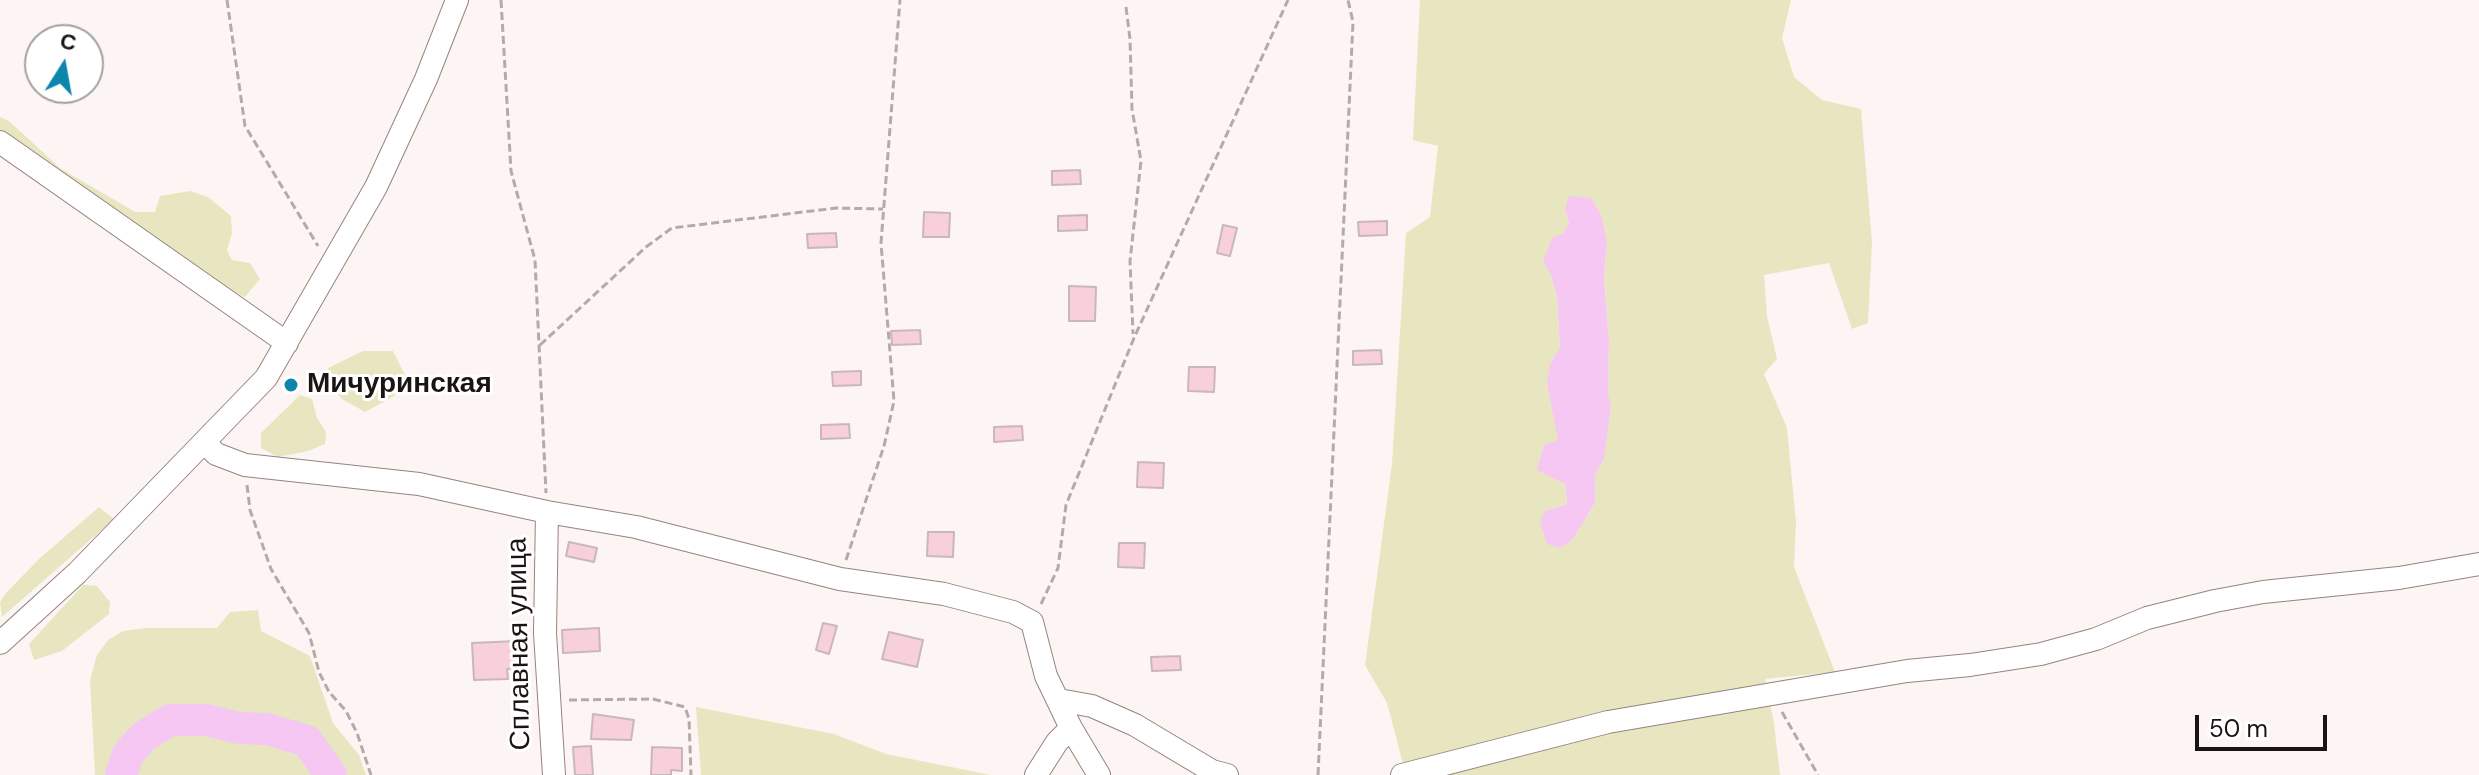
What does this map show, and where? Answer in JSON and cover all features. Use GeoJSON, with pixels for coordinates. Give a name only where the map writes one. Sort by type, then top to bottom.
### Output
{"type":"FeatureCollection","features":[{"type":"Feature","properties":{"kind":"street"},"geometry":{"type":"LineString","coordinates":[[0,643],[77,573],[266,378],[376,187],[426,79],[457,0]]}},
{"type":"Feature","properties":{"kind":"street"},"geometry":{"type":"LineString","coordinates":[[0,142],[287,343]]}},
{"type":"Feature","properties":{"kind":"street"},"geometry":{"type":"LineString","coordinates":[[205,443],[216,454],[245,465],[419,484],[547,512],[636,527],[840,579],[944,594],[1013,612],[1032,622],[1046,676],[1071,728],[1099,775]]}},
{"type":"Feature","properties":{"kind":"street","name":"Сплавная улица"},"geometry":{"type":"LineString","coordinates":[[547,512],[545,633],[554,775]]}},
{"type":"Feature","properties":{"kind":"street"},"geometry":{"type":"LineString","coordinates":[[1402,775],[1608,722],[1907,671],[2041,654],[2096,639],[2147,618],[2215,601],[2290,589],[2399,578],[2479,564]]}},
{"type":"Feature","properties":{"kind":"street"},"geometry":{"type":"LineString","coordinates":[[1059,700],[1092,706],[1135,725],[1212,771],[1227,775]]}},
{"type":"Feature","properties":{"kind":"street"},"geometry":{"type":"LineString","coordinates":[[1036,775],[1057,742],[1071,728]]}},
{"type":"Feature","properties":{"kind":"path"},"geometry":{"type":"LineString","coordinates":[[227,0],[245,126],[332,267]]}},
{"type":"Feature","properties":{"kind":"path"},"geometry":{"type":"LineString","coordinates":[[501,0],[511,171],[535,260],[547,512]]}},
{"type":"Feature","properties":{"kind":"path"},"geometry":{"type":"LineString","coordinates":[[840,579],[884,446],[894,401],[881,243],[900,0]]}},
{"type":"Feature","properties":{"kind":"path"},"geometry":{"type":"LineString","coordinates":[[1032,622],[1058,568],[1066,505],[1134,338],[1288,0]]}},
{"type":"Feature","properties":{"kind":"path"},"geometry":{"type":"LineString","coordinates":[[1318,775],[1353,22],[1348,0]]}},
{"type":"Feature","properties":{"kind":"path"},"geometry":{"type":"LineString","coordinates":[[1126,7],[1132,109],[1141,161],[1130,261],[1134,338]]}},
{"type":"Feature","properties":{"kind":"path"},"geometry":{"type":"LineString","coordinates":[[539,346],[646,247],[672,228],[824,209],[883,209]]}},
{"type":"Feature","properties":{"kind":"path"},"geometry":{"type":"LineString","coordinates":[[245,465],[250,510],[271,569],[309,633],[319,672],[329,692],[346,711],[371,775]]}},
{"type":"Feature","properties":{"kind":"path"},"geometry":{"type":"LineString","coordinates":[[1772,694],[1818,775]]}},
{"type":"Feature","properties":{"kind":"path"},"geometry":{"type":"LineString","coordinates":[[550,700],[653,699],[685,707],[689,719],[691,775]]}},
{"type":"Feature","properties":{"kind":"green space"},"geometry":{"type":"Polygon","coordinates":[[[1420,0],[1791,0],[1782,38],[1794,77],[1822,100],[1861,109],[1872,243],[1868,323],[1852,329],[1829,263],[1764,275],[1767,316],[1777,359],[1764,374],[1787,428],[1796,522],[1794,567],[1835,672],[1765,679],[1780,775],[1406,775],[1387,703],[1365,665],[1392,464],[1406,233],[1430,217],[1438,146],[1413,140],[1420,0]],[[1565,210],[1569,223],[1550,272],[1557,297],[1560,347],[1550,364],[1567,504],[1545,511],[1561,548],[1573,539],[1595,503],[1595,475],[1604,459],[1609,341],[1604,277],[1607,241],[1565,210]]]}},
{"type":"Feature","properties":{"kind":"green space"},"geometry":{"type":"Polygon","coordinates":[[[0,117],[9,121],[60,168],[135,212],[155,212],[160,196],[190,191],[208,197],[231,216],[232,233],[227,250],[232,260],[250,263],[260,279],[245,297],[225,288],[0,133],[0,117]]]}},
{"type":"Feature","properties":{"kind":"green space"},"geometry":{"type":"Polygon","coordinates":[[[363,351],[393,351],[406,377],[394,396],[365,412],[342,399],[325,381],[328,368],[363,351]]]}},
{"type":"Feature","properties":{"kind":"green space"},"geometry":{"type":"Polygon","coordinates":[[[300,395],[312,399],[317,418],[326,432],[325,444],[278,457],[261,448],[261,433],[300,395]]]}},
{"type":"Feature","properties":{"kind":"green space"},"geometry":{"type":"Polygon","coordinates":[[[99,507],[114,519],[2,617],[0,602],[6,593],[39,559],[99,507]]]}},
{"type":"Feature","properties":{"kind":"green space"},"geometry":{"type":"Polygon","coordinates":[[[83,585],[97,586],[110,602],[109,614],[62,651],[34,660],[29,644],[83,585]]]}},
{"type":"Feature","properties":{"kind":"green space"},"geometry":{"type":"Polygon","coordinates":[[[258,610],[261,631],[310,656],[333,723],[359,755],[366,775],[95,775],[90,680],[97,655],[108,640],[123,631],[146,628],[217,628],[230,612],[258,610]]]}},
{"type":"Feature","properties":{"kind":"green space"},"geometry":{"type":"Polygon","coordinates":[[[696,707],[834,734],[886,754],[991,775],[701,775],[696,707]]]}},
{"type":"Feature","properties":{"kind":"shaded area"},"geometry":{"type":"Polygon","coordinates":[[[1569,196],[1591,198],[1601,215],[1607,241],[1604,277],[1609,341],[1608,396],[1611,404],[1604,459],[1595,475],[1595,503],[1573,539],[1561,548],[1547,544],[1540,522],[1545,511],[1567,504],[1565,484],[1537,470],[1544,445],[1558,440],[1547,383],[1550,364],[1560,347],[1557,297],[1550,272],[1543,262],[1552,238],[1563,234],[1569,223],[1565,210],[1569,196]]]}},
{"type":"Feature","properties":{"kind":"building"},"geometry":{"type":"Polygon","coordinates":[[[1080,170],[1081,184],[1052,185],[1052,171],[1080,170]]]}},
{"type":"Feature","properties":{"kind":"building"},"geometry":{"type":"Polygon","coordinates":[[[924,212],[950,213],[949,237],[923,237],[924,212]]]}},
{"type":"Feature","properties":{"kind":"building"},"geometry":{"type":"Polygon","coordinates":[[[1087,215],[1087,230],[1058,231],[1058,216],[1087,215]]]}},
{"type":"Feature","properties":{"kind":"building"},"geometry":{"type":"Polygon","coordinates":[[[1387,221],[1387,235],[1359,236],[1358,222],[1387,221]]]}},
{"type":"Feature","properties":{"kind":"building"},"geometry":{"type":"Polygon","coordinates":[[[1223,225],[1237,228],[1230,256],[1217,253],[1223,225]]]}},
{"type":"Feature","properties":{"kind":"building"},"geometry":{"type":"Polygon","coordinates":[[[836,233],[837,247],[808,248],[807,234],[836,233]]]}},
{"type":"Feature","properties":{"kind":"building"},"geometry":{"type":"Polygon","coordinates":[[[1069,286],[1096,287],[1095,321],[1069,321],[1069,286]]]}},
{"type":"Feature","properties":{"kind":"building"},"geometry":{"type":"Polygon","coordinates":[[[920,330],[921,344],[892,345],[891,331],[920,330]]]}},
{"type":"Feature","properties":{"kind":"building"},"geometry":{"type":"Polygon","coordinates":[[[1381,350],[1382,364],[1353,365],[1353,351],[1381,350]]]}},
{"type":"Feature","properties":{"kind":"building"},"geometry":{"type":"Polygon","coordinates":[[[1189,367],[1215,367],[1214,392],[1188,391],[1189,367]]]}},
{"type":"Feature","properties":{"kind":"building"},"geometry":{"type":"Polygon","coordinates":[[[861,371],[861,385],[833,386],[832,372],[861,371]]]}},
{"type":"Feature","properties":{"kind":"building"},"geometry":{"type":"Polygon","coordinates":[[[849,424],[850,438],[821,439],[821,425],[849,424]]]}},
{"type":"Feature","properties":{"kind":"building"},"geometry":{"type":"Polygon","coordinates":[[[1022,426],[1023,440],[994,442],[994,427],[1022,426]]]}},
{"type":"Feature","properties":{"kind":"building"},"geometry":{"type":"Polygon","coordinates":[[[1138,462],[1164,463],[1163,488],[1137,487],[1138,462]]]}},
{"type":"Feature","properties":{"kind":"building"},"geometry":{"type":"Polygon","coordinates":[[[928,532],[954,532],[953,557],[927,556],[928,532]]]}},
{"type":"Feature","properties":{"kind":"building"},"geometry":{"type":"Polygon","coordinates":[[[569,542],[597,548],[594,562],[566,556],[569,542]]]}},
{"type":"Feature","properties":{"kind":"building"},"geometry":{"type":"Polygon","coordinates":[[[1119,543],[1145,543],[1144,568],[1118,567],[1119,543]]]}},
{"type":"Feature","properties":{"kind":"building"},"geometry":{"type":"Polygon","coordinates":[[[823,623],[837,626],[829,654],[816,650],[823,623]]]}},
{"type":"Feature","properties":{"kind":"building"},"geometry":{"type":"Polygon","coordinates":[[[599,628],[600,651],[563,653],[562,630],[599,628]]]}},
{"type":"Feature","properties":{"kind":"building"},"geometry":{"type":"Polygon","coordinates":[[[889,632],[923,640],[917,667],[882,659],[889,632]]]}},
{"type":"Feature","properties":{"kind":"building"},"geometry":{"type":"Polygon","coordinates":[[[518,641],[519,668],[507,669],[508,679],[474,680],[472,643],[518,641]]]}},
{"type":"Feature","properties":{"kind":"building"},"geometry":{"type":"Polygon","coordinates":[[[1180,656],[1181,670],[1152,671],[1151,657],[1180,656]]]}},
{"type":"Feature","properties":{"kind":"building"},"geometry":{"type":"Polygon","coordinates":[[[593,714],[634,720],[631,740],[591,739],[593,714]]]}},
{"type":"Feature","properties":{"kind":"building"},"geometry":{"type":"Polygon","coordinates":[[[591,746],[593,775],[575,775],[573,747],[591,746]]]}},
{"type":"Feature","properties":{"kind":"building"},"geometry":{"type":"Polygon","coordinates":[[[652,747],[682,748],[682,771],[671,770],[671,775],[651,775],[652,747]]]}},
{"type":"Feature","properties":{"kind":"waterway"},"geometry":{"type":"LineString","coordinates":[[121,775],[128,754],[143,737],[170,720],[206,720],[239,728],[267,729],[307,741],[331,775]]}},
{"type":"Feature","properties":{"kind":"place","name":"Мичуринская"},"geometry":{"type":"Point","coordinates":[291,385]}}]}
